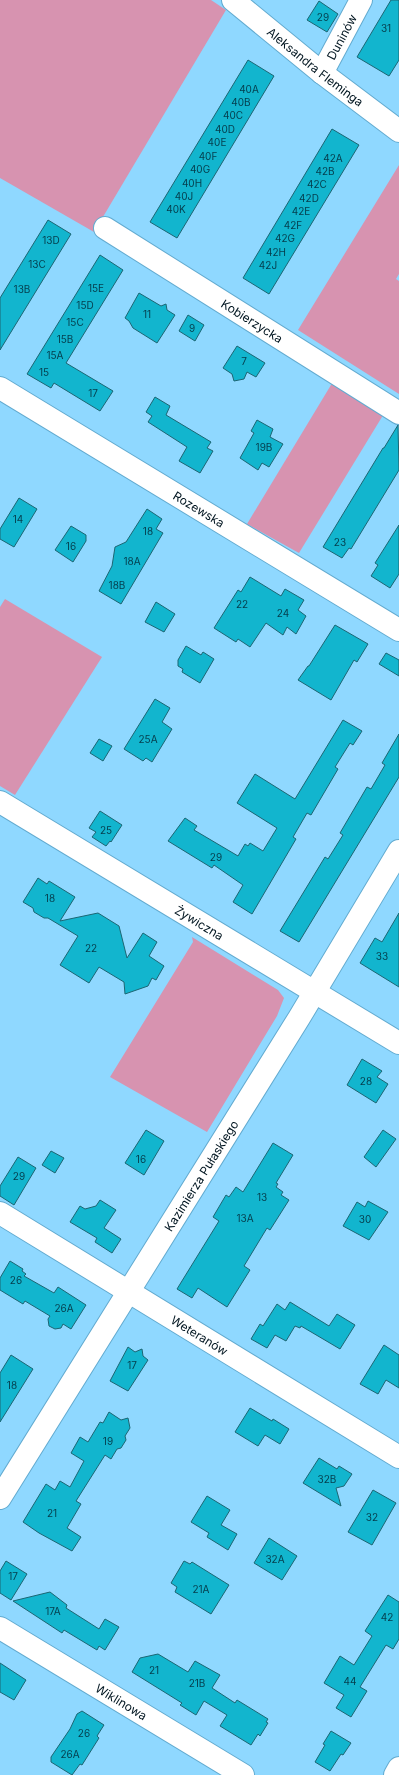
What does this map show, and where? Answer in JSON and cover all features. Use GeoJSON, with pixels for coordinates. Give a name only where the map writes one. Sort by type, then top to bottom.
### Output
{"type":"FeatureCollection","features":[{"type":"Feature","properties":{"kind":"street","name":"Aleksandra Fleminga"},"geometry":{"type":"LineString","coordinates":[[233,0],[322,73],[399,131]]}},
{"type":"Feature","properties":{"kind":"street","name":"Duninów"},"geometry":{"type":"LineString","coordinates":[[322,73],[361,0]]}},
{"type":"Feature","properties":{"kind":"street","name":"Kobierzycka"},"geometry":{"type":"LineString","coordinates":[[105,228],[399,413]]}},
{"type":"Feature","properties":{"kind":"street","name":"Rozewska"},"geometry":{"type":"LineString","coordinates":[[0,388],[399,630]]}},
{"type":"Feature","properties":{"kind":"street","name":"Żywiczna"},"geometry":{"type":"LineString","coordinates":[[0,802],[399,1044]]}},
{"type":"Feature","properties":{"kind":"street","name":"Kazimierza Pułaskiego"},"geometry":{"type":"LineString","coordinates":[[0,1498],[315,993],[399,851]]}},
{"type":"Feature","properties":{"kind":"street","name":"Weteranów"},"geometry":{"type":"LineString","coordinates":[[0,1213],[399,1457]]}},
{"type":"Feature","properties":{"kind":"street","name":"Wiklinowa"},"geometry":{"type":"LineString","coordinates":[[0,1628],[243,1775]]}},
{"type":"Feature","properties":{"kind":"street"},"geometry":{"type":"LineString","coordinates":[[395,1775],[399,1768]]}},
{"type":"Feature","properties":{"kind":"shaded area"},"geometry":{"type":"Polygon","coordinates":[[[0,0],[211,0],[226,10],[94,232],[0,178],[0,0]]]}},
{"type":"Feature","properties":{"kind":"shaded area"},"geometry":{"type":"Polygon","coordinates":[[[399,165],[399,274],[396,279],[399,281],[399,394],[298,330],[399,165]]]}},
{"type":"Feature","properties":{"kind":"shaded area"},"geometry":{"type":"Polygon","coordinates":[[[334,380],[385,412],[299,553],[247,524],[334,380]]]}},
{"type":"Feature","properties":{"kind":"shaded area"},"geometry":{"type":"Polygon","coordinates":[[[5,599],[102,657],[15,795],[0,786],[0,607],[5,599]]]}},
{"type":"Feature","properties":{"kind":"shaded area"},"geometry":{"type":"Polygon","coordinates":[[[192,937],[278,990],[284,998],[277,1016],[207,1132],[110,1077],[193,942],[192,937]]]}},
{"type":"Feature","properties":{"kind":"building"},"geometry":{"type":"Polygon","coordinates":[[[391,0],[399,0],[399,60],[389,76],[357,57],[391,0]]]}},
{"type":"Feature","properties":{"kind":"building"},"geometry":{"type":"Polygon","coordinates":[[[319,1],[338,14],[327,32],[307,20],[319,1]]]}},
{"type":"Feature","properties":{"kind":"building"},"geometry":{"type":"Polygon","coordinates":[[[248,60],[274,76],[177,238],[150,222],[248,60]]]}},
{"type":"Feature","properties":{"kind":"building"},"geometry":{"type":"Polygon","coordinates":[[[332,129],[359,145],[269,294],[243,278],[332,129]]]}},
{"type":"Feature","properties":{"kind":"building"},"geometry":{"type":"Polygon","coordinates":[[[48,220],[71,234],[0,350],[0,298],[48,220]]]}},
{"type":"Feature","properties":{"kind":"building"},"geometry":{"type":"Polygon","coordinates":[[[100,255],[123,270],[66,363],[113,391],[100,411],[54,383],[51,388],[27,374],[100,255]]]}},
{"type":"Feature","properties":{"kind":"building"},"geometry":{"type":"Polygon","coordinates":[[[139,293],[161,306],[166,304],[167,310],[175,315],[157,343],[133,328],[129,321],[125,318],[139,293]]]}},
{"type":"Feature","properties":{"kind":"building"},"geometry":{"type":"Polygon","coordinates":[[[188,315],[204,325],[195,341],[179,331],[188,315]]]}},
{"type":"Feature","properties":{"kind":"building"},"geometry":{"type":"Polygon","coordinates":[[[237,346],[265,363],[256,377],[247,372],[244,379],[234,381],[232,374],[223,368],[237,346]]]}},
{"type":"Feature","properties":{"kind":"building"},"geometry":{"type":"Polygon","coordinates":[[[155,397],[170,406],[166,415],[211,442],[207,448],[213,451],[200,473],[179,461],[187,447],[148,422],[152,416],[146,412],[155,397]]]}},
{"type":"Feature","properties":{"kind":"building"},"geometry":{"type":"Polygon","coordinates":[[[257,420],[273,429],[270,437],[283,444],[269,467],[262,463],[258,470],[240,458],[254,433],[251,431],[257,420]]]}},
{"type":"Feature","properties":{"kind":"building"},"geometry":{"type":"Polygon","coordinates":[[[398,425],[399,470],[351,549],[349,548],[342,558],[323,547],[398,425]]]}},
{"type":"Feature","properties":{"kind":"building"},"geometry":{"type":"Polygon","coordinates":[[[19,498],[37,509],[14,547],[0,539],[0,529],[19,498]]]}},
{"type":"Feature","properties":{"kind":"building"},"geometry":{"type":"Polygon","coordinates":[[[147,509],[162,519],[156,529],[163,533],[121,604],[99,591],[112,566],[115,547],[126,542],[147,509]]]}},
{"type":"Feature","properties":{"kind":"building"},"geometry":{"type":"Polygon","coordinates":[[[399,525],[399,574],[390,588],[371,576],[378,565],[375,563],[399,525]]]}},
{"type":"Feature","properties":{"kind":"building"},"geometry":{"type":"Polygon","coordinates":[[[71,526],[86,535],[86,541],[73,562],[55,550],[71,526]]]}},
{"type":"Feature","properties":{"kind":"building"},"geometry":{"type":"Polygon","coordinates":[[[250,577],[281,596],[285,589],[304,600],[298,610],[306,616],[296,634],[287,627],[283,635],[266,623],[250,647],[238,639],[236,642],[214,628],[238,590],[241,592],[250,577]]]}},
{"type":"Feature","properties":{"kind":"building"},"geometry":{"type":"Polygon","coordinates":[[[156,602],[175,614],[164,632],[145,622],[156,602]]]}},
{"type":"Feature","properties":{"kind":"building"},"geometry":{"type":"Polygon","coordinates":[[[335,625],[368,644],[357,662],[354,660],[331,700],[298,680],[309,666],[335,625]]]}},
{"type":"Feature","properties":{"kind":"building"},"geometry":{"type":"Polygon","coordinates":[[[186,646],[201,655],[203,652],[214,659],[200,683],[182,672],[183,669],[178,666],[178,660],[186,646]]]}},
{"type":"Feature","properties":{"kind":"building"},"geometry":{"type":"Polygon","coordinates":[[[386,653],[399,660],[399,676],[379,664],[386,653]]]}},
{"type":"Feature","properties":{"kind":"building"},"geometry":{"type":"Polygon","coordinates":[[[155,699],[170,708],[162,722],[172,729],[152,762],[146,758],[143,761],[124,749],[155,699]]]}},
{"type":"Feature","properties":{"kind":"building"},"geometry":{"type":"Polygon","coordinates":[[[343,720],[362,731],[353,745],[350,743],[335,767],[338,769],[311,815],[307,813],[293,837],[296,839],[252,914],[233,902],[243,885],[214,865],[212,868],[168,841],[185,818],[197,826],[194,830],[238,856],[245,844],[248,846],[250,843],[263,851],[277,828],[237,803],[255,774],[295,799],[343,720]]]}},
{"type":"Feature","properties":{"kind":"building"},"geometry":{"type":"Polygon","coordinates":[[[399,734],[399,777],[299,942],[280,931],[325,857],[328,859],[343,835],[340,833],[367,787],[371,789],[385,765],[382,763],[399,734]]]}},
{"type":"Feature","properties":{"kind":"building"},"geometry":{"type":"Polygon","coordinates":[[[99,739],[112,746],[103,761],[90,753],[99,739]]]}},
{"type":"Feature","properties":{"kind":"building"},"geometry":{"type":"Polygon","coordinates":[[[100,811],[122,825],[111,842],[110,841],[106,846],[92,837],[96,832],[89,828],[100,811]]]}},
{"type":"Feature","properties":{"kind":"building"},"geometry":{"type":"Polygon","coordinates":[[[38,878],[47,884],[49,881],[75,897],[60,921],[98,913],[119,926],[127,958],[143,933],[157,942],[149,956],[164,966],[156,980],[152,978],[148,986],[125,994],[124,982],[99,967],[89,983],[60,965],[78,936],[48,918],[44,918],[34,912],[33,908],[23,902],[38,878]]]}},
{"type":"Feature","properties":{"kind":"building"},"geometry":{"type":"Polygon","coordinates":[[[399,913],[399,987],[360,963],[375,938],[382,942],[399,913]]]}},
{"type":"Feature","properties":{"kind":"building"},"geometry":{"type":"Polygon","coordinates":[[[362,1059],[382,1071],[377,1077],[388,1084],[376,1103],[347,1085],[362,1059]]]}},
{"type":"Feature","properties":{"kind":"building"},"geometry":{"type":"Polygon","coordinates":[[[146,1130],[164,1141],[144,1175],[125,1163],[146,1130]]]}},
{"type":"Feature","properties":{"kind":"building"},"geometry":{"type":"Polygon","coordinates":[[[383,1130],[396,1139],[376,1167],[364,1157],[383,1130]]]}},
{"type":"Feature","properties":{"kind":"building"},"geometry":{"type":"Polygon","coordinates":[[[273,1143],[293,1155],[276,1183],[278,1184],[276,1187],[283,1192],[281,1195],[289,1200],[270,1230],[267,1228],[244,1266],[250,1270],[227,1307],[198,1288],[192,1298],[177,1289],[219,1221],[213,1217],[226,1195],[229,1197],[236,1187],[243,1192],[273,1143]]]}},
{"type":"Feature","properties":{"kind":"building"},"geometry":{"type":"Polygon","coordinates":[[[51,1151],[64,1158],[55,1173],[42,1165],[51,1151]]]}},
{"type":"Feature","properties":{"kind":"building"},"geometry":{"type":"Polygon","coordinates":[[[18,1157],[36,1168],[14,1205],[0,1196],[0,1186],[18,1157]]]}},
{"type":"Feature","properties":{"kind":"building"},"geometry":{"type":"Polygon","coordinates":[[[100,1200],[116,1210],[104,1228],[121,1239],[112,1253],[95,1242],[97,1238],[70,1222],[80,1206],[85,1209],[96,1206],[100,1200]]]}},
{"type":"Feature","properties":{"kind":"building"},"geometry":{"type":"Polygon","coordinates":[[[368,1201],[388,1212],[369,1240],[343,1226],[357,1202],[365,1207],[368,1201]]]}},
{"type":"Feature","properties":{"kind":"building"},"geometry":{"type":"Polygon","coordinates":[[[10,1261],[23,1269],[22,1271],[26,1274],[24,1276],[54,1293],[58,1287],[86,1305],[71,1329],[63,1324],[61,1328],[55,1329],[49,1326],[48,1319],[50,1316],[25,1301],[23,1304],[0,1290],[0,1278],[10,1261]]]}},
{"type":"Feature","properties":{"kind":"building"},"geometry":{"type":"Polygon","coordinates":[[[290,1302],[329,1326],[337,1314],[355,1325],[340,1349],[301,1326],[300,1328],[295,1326],[286,1341],[275,1335],[267,1348],[251,1339],[260,1324],[263,1326],[277,1304],[285,1310],[290,1302]]]}},
{"type":"Feature","properties":{"kind":"building"},"geometry":{"type":"Polygon","coordinates":[[[384,1345],[399,1355],[399,1388],[386,1380],[378,1394],[360,1384],[384,1345]]]}},
{"type":"Feature","properties":{"kind":"building"},"geometry":{"type":"Polygon","coordinates":[[[128,1347],[135,1352],[142,1349],[143,1356],[148,1360],[128,1391],[110,1381],[128,1347]]]}},
{"type":"Feature","properties":{"kind":"building"},"geometry":{"type":"Polygon","coordinates":[[[11,1355],[33,1369],[0,1422],[0,1373],[11,1355]]]}},
{"type":"Feature","properties":{"kind":"building"},"geometry":{"type":"Polygon","coordinates":[[[250,1408],[272,1421],[273,1419],[289,1429],[280,1444],[265,1435],[258,1446],[235,1432],[250,1408]]]}},
{"type":"Feature","properties":{"kind":"building"},"geometry":{"type":"Polygon","coordinates":[[[109,1412],[121,1420],[128,1418],[130,1428],[125,1436],[126,1440],[121,1448],[117,1449],[111,1459],[105,1455],[76,1501],[81,1504],[67,1528],[81,1537],[72,1551],[39,1533],[23,1522],[46,1484],[55,1490],[60,1481],[70,1487],[84,1461],[71,1453],[80,1437],[88,1442],[100,1422],[103,1423],[109,1412]]]}},
{"type":"Feature","properties":{"kind":"building"},"geometry":{"type":"Polygon","coordinates":[[[319,1458],[337,1469],[339,1466],[352,1474],[344,1486],[336,1488],[341,1506],[303,1483],[319,1458]]]}},
{"type":"Feature","properties":{"kind":"building"},"geometry":{"type":"Polygon","coordinates":[[[373,1490],[396,1503],[372,1545],[348,1532],[373,1490]]]}},
{"type":"Feature","properties":{"kind":"building"},"geometry":{"type":"Polygon","coordinates":[[[207,1496],[230,1510],[221,1525],[237,1534],[228,1550],[207,1537],[209,1533],[191,1522],[207,1496]]]}},
{"type":"Feature","properties":{"kind":"building"},"geometry":{"type":"Polygon","coordinates":[[[269,1538],[297,1556],[282,1580],[254,1563],[269,1538]]]}},
{"type":"Feature","properties":{"kind":"building"},"geometry":{"type":"Polygon","coordinates":[[[6,1561],[27,1574],[11,1600],[0,1593],[0,1571],[6,1561]]]}},
{"type":"Feature","properties":{"kind":"building"},"geometry":{"type":"Polygon","coordinates":[[[184,1561],[190,1564],[192,1562],[229,1585],[211,1614],[175,1592],[177,1587],[171,1583],[184,1561]]]}},
{"type":"Feature","properties":{"kind":"building"},"geometry":{"type":"Polygon","coordinates":[[[50,1592],[67,1605],[66,1608],[99,1629],[105,1619],[119,1627],[105,1650],[99,1646],[97,1650],[64,1630],[62,1633],[13,1601],[50,1592]]]}},
{"type":"Feature","properties":{"kind":"building"},"geometry":{"type":"Polygon","coordinates":[[[388,1595],[399,1602],[399,1639],[393,1649],[386,1645],[360,1687],[367,1691],[351,1717],[336,1708],[344,1695],[324,1683],[340,1656],[354,1665],[372,1636],[365,1631],[388,1595]]]}},
{"type":"Feature","properties":{"kind":"building"},"geometry":{"type":"Polygon","coordinates":[[[158,1654],[188,1672],[195,1661],[220,1675],[212,1688],[235,1703],[237,1700],[268,1719],[266,1722],[268,1723],[260,1736],[258,1734],[251,1745],[220,1726],[227,1715],[204,1701],[196,1715],[180,1705],[182,1703],[132,1672],[140,1658],[158,1654]]]}},
{"type":"Feature","properties":{"kind":"building"},"geometry":{"type":"Polygon","coordinates":[[[0,1663],[26,1680],[14,1700],[0,1692],[0,1663]]]}},
{"type":"Feature","properties":{"kind":"building"},"geometry":{"type":"Polygon","coordinates":[[[82,1711],[104,1725],[97,1736],[99,1738],[82,1765],[80,1764],[72,1775],[51,1762],[51,1757],[70,1729],[77,1714],[82,1711]]]}},
{"type":"Feature","properties":{"kind":"building"},"geometry":{"type":"Polygon","coordinates":[[[331,1731],[351,1743],[343,1755],[341,1754],[330,1771],[315,1762],[331,1731]]]}}]}
